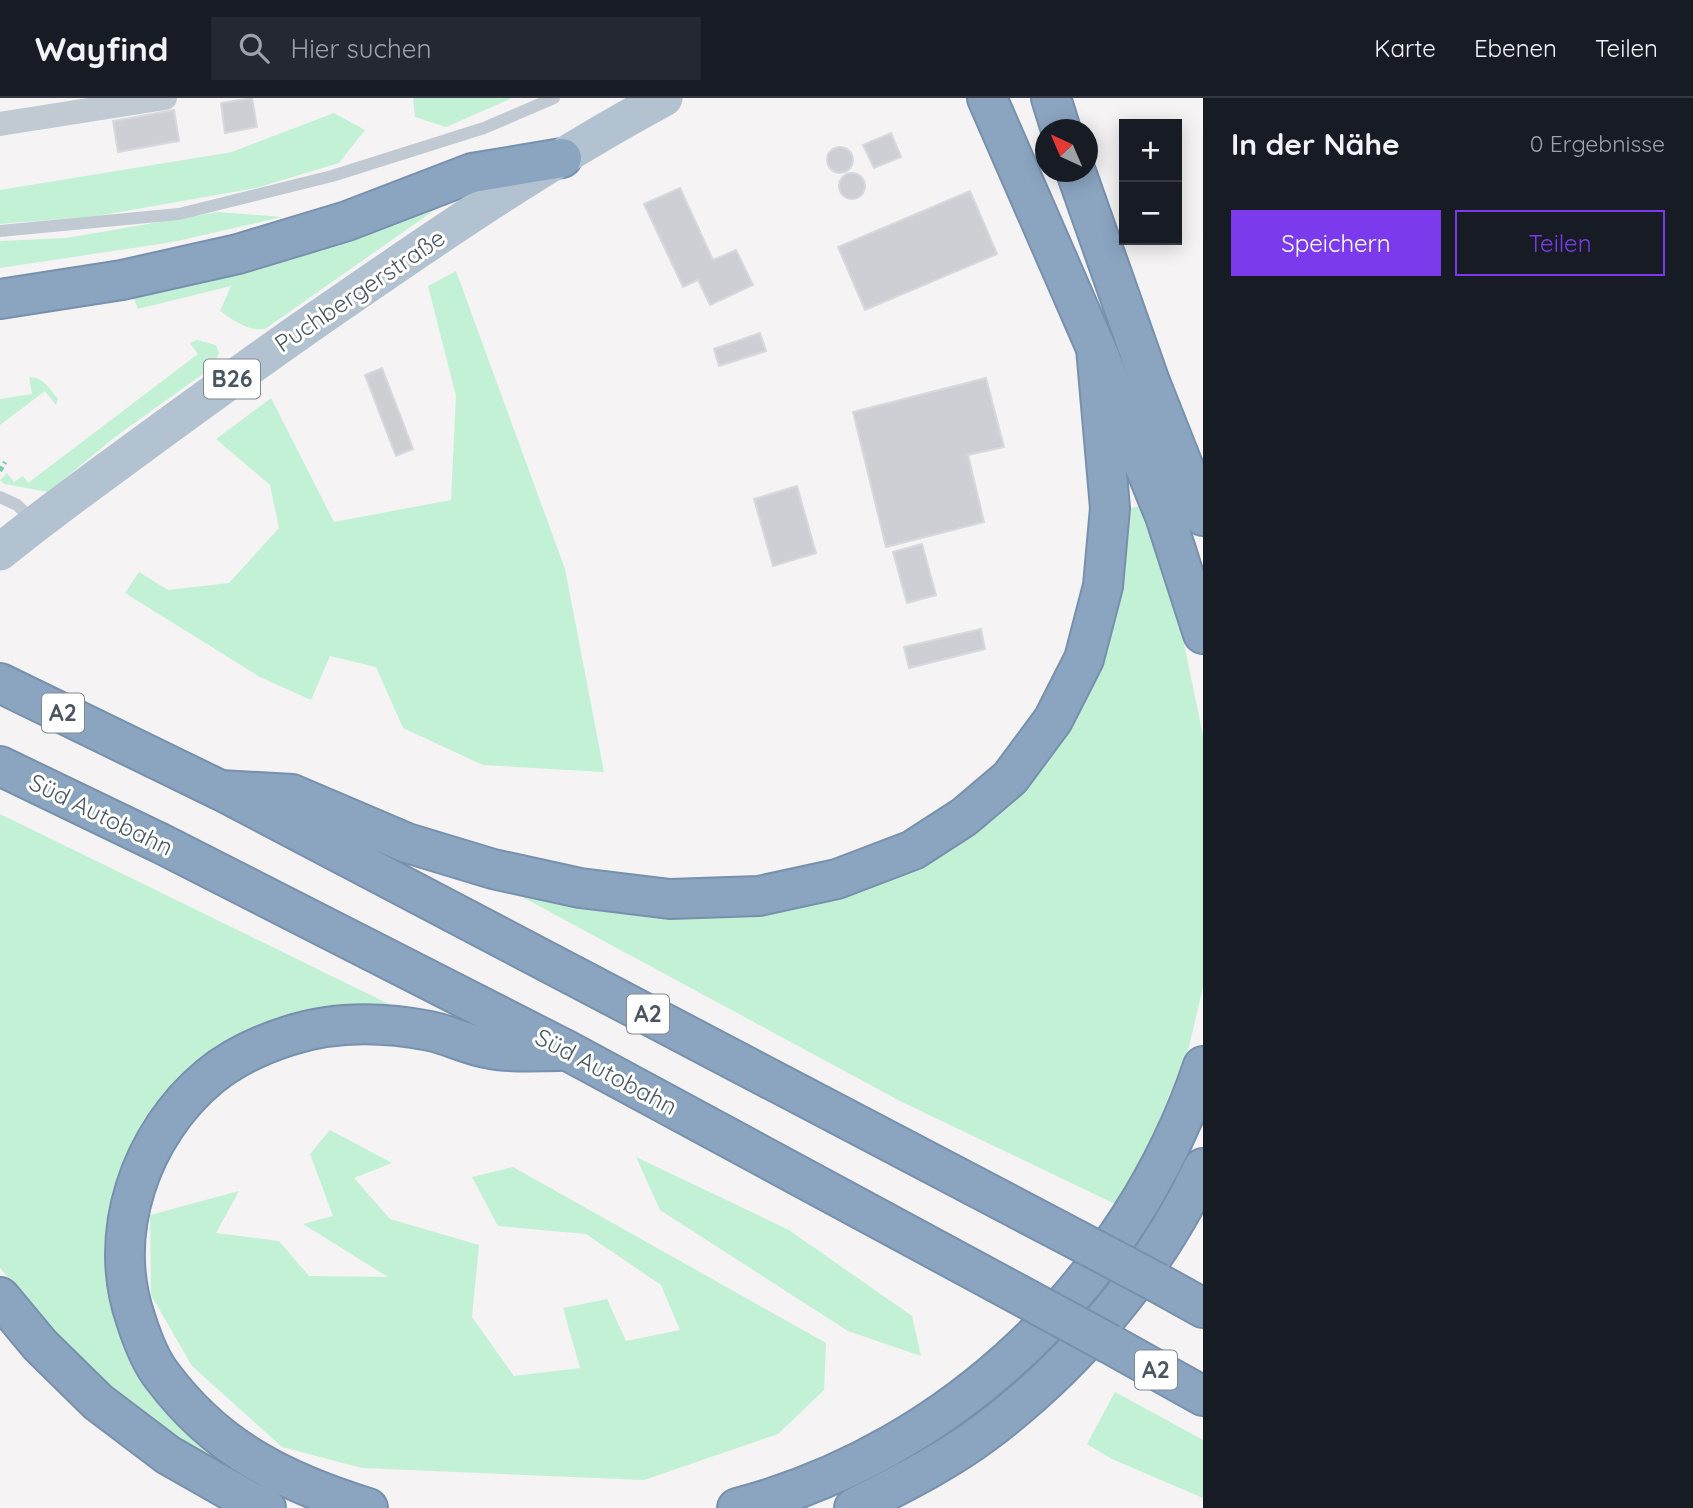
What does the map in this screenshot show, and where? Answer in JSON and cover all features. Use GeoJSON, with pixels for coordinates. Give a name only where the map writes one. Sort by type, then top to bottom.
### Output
{"type":"FeatureCollection","features":[{"type":"Feature","properties":{"kind":"highway"},"geometry":{"type":"LineString","coordinates":[[987,98],[1096,348],[1165,516],[1203,634]]}},
{"type":"Feature","properties":{"kind":"highway"},"geometry":{"type":"LineString","coordinates":[[1051,98],[1058,119]]}},
{"type":"Feature","properties":{"kind":"highway"},"geometry":{"type":"LineString","coordinates":[[0,299],[122,280],[238,254],[347,220],[472,173],[562,158]]}},
{"type":"Feature","properties":{"kind":"highway"},"geometry":{"type":"LineString","coordinates":[[1080,182],[1150,382],[1203,516]]}},
{"type":"Feature","properties":{"kind":"highway"},"geometry":{"type":"LineString","coordinates":[[220,790],[292,794],[407,843],[493,869],[580,888],[670,899],[759,896],[837,879],[913,850],[964,817],[1010,778],[1053,720],[1084,659],[1103,586],[1110,508],[1096,348]]}},
{"type":"Feature","properties":{"kind":"highway","name":"A2"},"geometry":{"type":"LineString","coordinates":[[0,683],[220,790],[1203,1308]]}},
{"type":"Feature","properties":{"kind":"highway","name":"Süd Autobahn"},"geometry":{"type":"LineString","coordinates":[[0,766],[162,844],[568,1051],[1203,1396]]}},
{"type":"Feature","properties":{"kind":"highway"},"geometry":{"type":"LineString","coordinates":[[368,1508],[316,1492],[258,1463],[219,1436],[186,1406],[160,1374],[142,1338],[128,1299],[124,1260],[127,1220],[138,1178],[156,1140],[181,1105],[210,1076],[250,1051],[291,1035],[337,1025],[379,1025],[430,1031],[491,1049],[568,1051]]}},
{"type":"Feature","properties":{"kind":"highway"},"geometry":{"type":"LineString","coordinates":[[737,1508],[821,1480],[882,1450],[933,1420],[986,1383],[1045,1327],[1095,1268],[1142,1202],[1177,1135],[1203,1066]]}},
{"type":"Feature","properties":{"kind":"highway"},"geometry":{"type":"LineString","coordinates":[[854,1508],[923,1472],[983,1433],[1042,1384],[1103,1321],[1153,1256],[1203,1168]]}},
{"type":"Feature","properties":{"kind":"highway"},"geometry":{"type":"LineString","coordinates":[[0,1297],[40,1345],[98,1402],[168,1455],[265,1508]]}},
{"type":"Feature","properties":{"kind":"main road","name":"Puchbergerstraße"},"geometry":{"type":"LineString","coordinates":[[0,552],[35,523],[252,365],[363,288],[471,215],[664,98]]}},
{"type":"Feature","properties":{"kind":"street"},"geometry":{"type":"LineString","coordinates":[[0,124],[165,98]]}},
{"type":"Feature","properties":{"kind":"lane"},"geometry":{"type":"LineString","coordinates":[[0,231],[179,214],[332,176],[484,128],[554,98]]}},
{"type":"Feature","properties":{"kind":"lane"},"geometry":{"type":"LineString","coordinates":[[0,498],[18,505],[35,523]]}},
{"type":"Feature","properties":{"kind":"path"},"geometry":{"type":"LineString","coordinates":[[0,471],[5,462]]}},
{"type":"Feature","properties":{"kind":"green space"},"geometry":{"type":"Polygon","coordinates":[[[413,98],[512,98],[446,127],[415,117],[413,98]]]}},
{"type":"Feature","properties":{"kind":"green space"},"geometry":{"type":"Polygon","coordinates":[[[334,113],[365,130],[339,163],[256,188],[97,216],[0,224],[0,190],[232,152],[334,113]]]}},
{"type":"Feature","properties":{"kind":"green space"},"geometry":{"type":"Polygon","coordinates":[[[456,195],[265,329],[247,327],[220,311],[231,286],[138,309],[129,286],[456,195]]]}},
{"type":"Feature","properties":{"kind":"green space"},"geometry":{"type":"Polygon","coordinates":[[[218,212],[282,217],[173,242],[0,268],[0,241],[66,238],[218,212]]]}},
{"type":"Feature","properties":{"kind":"green space"},"geometry":{"type":"Polygon","coordinates":[[[456,271],[565,569],[604,772],[483,765],[403,728],[376,667],[330,656],[311,700],[260,677],[125,593],[139,572],[168,590],[229,583],[279,528],[270,485],[216,439],[271,398],[334,522],[451,500],[456,396],[428,286],[456,271]]]}},
{"type":"Feature","properties":{"kind":"green space"},"geometry":{"type":"Polygon","coordinates":[[[197,340],[216,345],[219,353],[214,366],[115,437],[48,492],[4,484],[0,480],[7,473],[14,482],[23,476],[28,483],[198,354],[190,343],[197,340]]]}},
{"type":"Feature","properties":{"kind":"green space"},"geometry":{"type":"Polygon","coordinates":[[[29,377],[46,384],[58,399],[56,405],[45,391],[0,425],[0,399],[32,394],[29,377]]]}},
{"type":"Feature","properties":{"kind":"green space"},"geometry":{"type":"Polygon","coordinates":[[[1141,505],[1154,537],[1181,629],[1203,736],[1203,987],[1189,1047],[1148,1147],[1115,1204],[902,1102],[500,885],[773,908],[1041,760],[1126,510],[1141,505]]]}},
{"type":"Feature","properties":{"kind":"green space"},"geometry":{"type":"Polygon","coordinates":[[[0,814],[397,1008],[367,1004],[294,1016],[248,1033],[182,1073],[144,1119],[116,1179],[108,1270],[242,1468],[240,1479],[135,1411],[63,1343],[0,1268],[0,814]]]}},
{"type":"Feature","properties":{"kind":"green space"},"geometry":{"type":"Polygon","coordinates":[[[330,1130],[392,1163],[354,1178],[390,1219],[479,1245],[472,1317],[514,1376],[580,1368],[563,1308],[607,1299],[626,1341],[680,1330],[661,1285],[586,1234],[498,1226],[472,1177],[513,1167],[826,1343],[824,1390],[778,1434],[644,1480],[362,1468],[282,1447],[192,1366],[151,1295],[150,1215],[239,1191],[216,1233],[279,1241],[309,1276],[388,1277],[303,1224],[333,1216],[310,1154],[330,1130]]]}},
{"type":"Feature","properties":{"kind":"green space"},"geometry":{"type":"Polygon","coordinates":[[[636,1157],[789,1230],[912,1316],[921,1356],[848,1331],[660,1210],[636,1157]]]}},
{"type":"Feature","properties":{"kind":"green space"},"geometry":{"type":"Polygon","coordinates":[[[1115,1392],[1203,1440],[1203,1498],[1112,1459],[1087,1444],[1115,1392]]]}},
{"type":"Feature","properties":{"kind":"building"},"geometry":{"type":"Polygon","coordinates":[[[252,98],[257,127],[225,133],[221,103],[252,98]]]}},
{"type":"Feature","properties":{"kind":"building"},"geometry":{"type":"Polygon","coordinates":[[[174,110],[179,141],[118,152],[113,121],[174,110]]]}},
{"type":"Feature","properties":{"kind":"building"},"geometry":{"type":"Polygon","coordinates":[[[891,133],[901,157],[874,168],[863,145],[891,133]]]}},
{"type":"Feature","properties":{"kind":"building"},"geometry":{"type":"Polygon","coordinates":[[[840,147],[849,151],[853,160],[849,169],[840,173],[831,169],[827,160],[831,151],[840,147]]]}},
{"type":"Feature","properties":{"kind":"building"},"geometry":{"type":"Polygon","coordinates":[[[852,173],[861,177],[865,186],[861,195],[852,199],[843,195],[839,186],[843,177],[852,173]]]}},
{"type":"Feature","properties":{"kind":"building"},"geometry":{"type":"Polygon","coordinates":[[[680,188],[713,260],[736,250],[753,285],[710,305],[698,280],[683,287],[644,204],[680,188]]]}},
{"type":"Feature","properties":{"kind":"building"},"geometry":{"type":"Polygon","coordinates":[[[970,191],[997,254],[865,310],[838,247],[970,191]]]}},
{"type":"Feature","properties":{"kind":"building"},"geometry":{"type":"Polygon","coordinates":[[[760,333],[766,351],[719,366],[714,349],[760,333]]]}},
{"type":"Feature","properties":{"kind":"building"},"geometry":{"type":"Polygon","coordinates":[[[382,368],[413,449],[396,456],[365,375],[382,368]]]}},
{"type":"Feature","properties":{"kind":"building"},"geometry":{"type":"Polygon","coordinates":[[[986,378],[1004,447],[968,455],[984,522],[886,547],[853,412],[986,378]]]}},
{"type":"Feature","properties":{"kind":"building"},"geometry":{"type":"Polygon","coordinates":[[[797,486],[816,553],[773,566],[754,499],[797,486]]]}},
{"type":"Feature","properties":{"kind":"building"},"geometry":{"type":"Polygon","coordinates":[[[922,544],[936,595],[907,603],[893,552],[922,544]]]}},
{"type":"Feature","properties":{"kind":"building"},"geometry":{"type":"Polygon","coordinates":[[[981,629],[985,649],[909,668],[904,647],[981,629]]]}}]}
